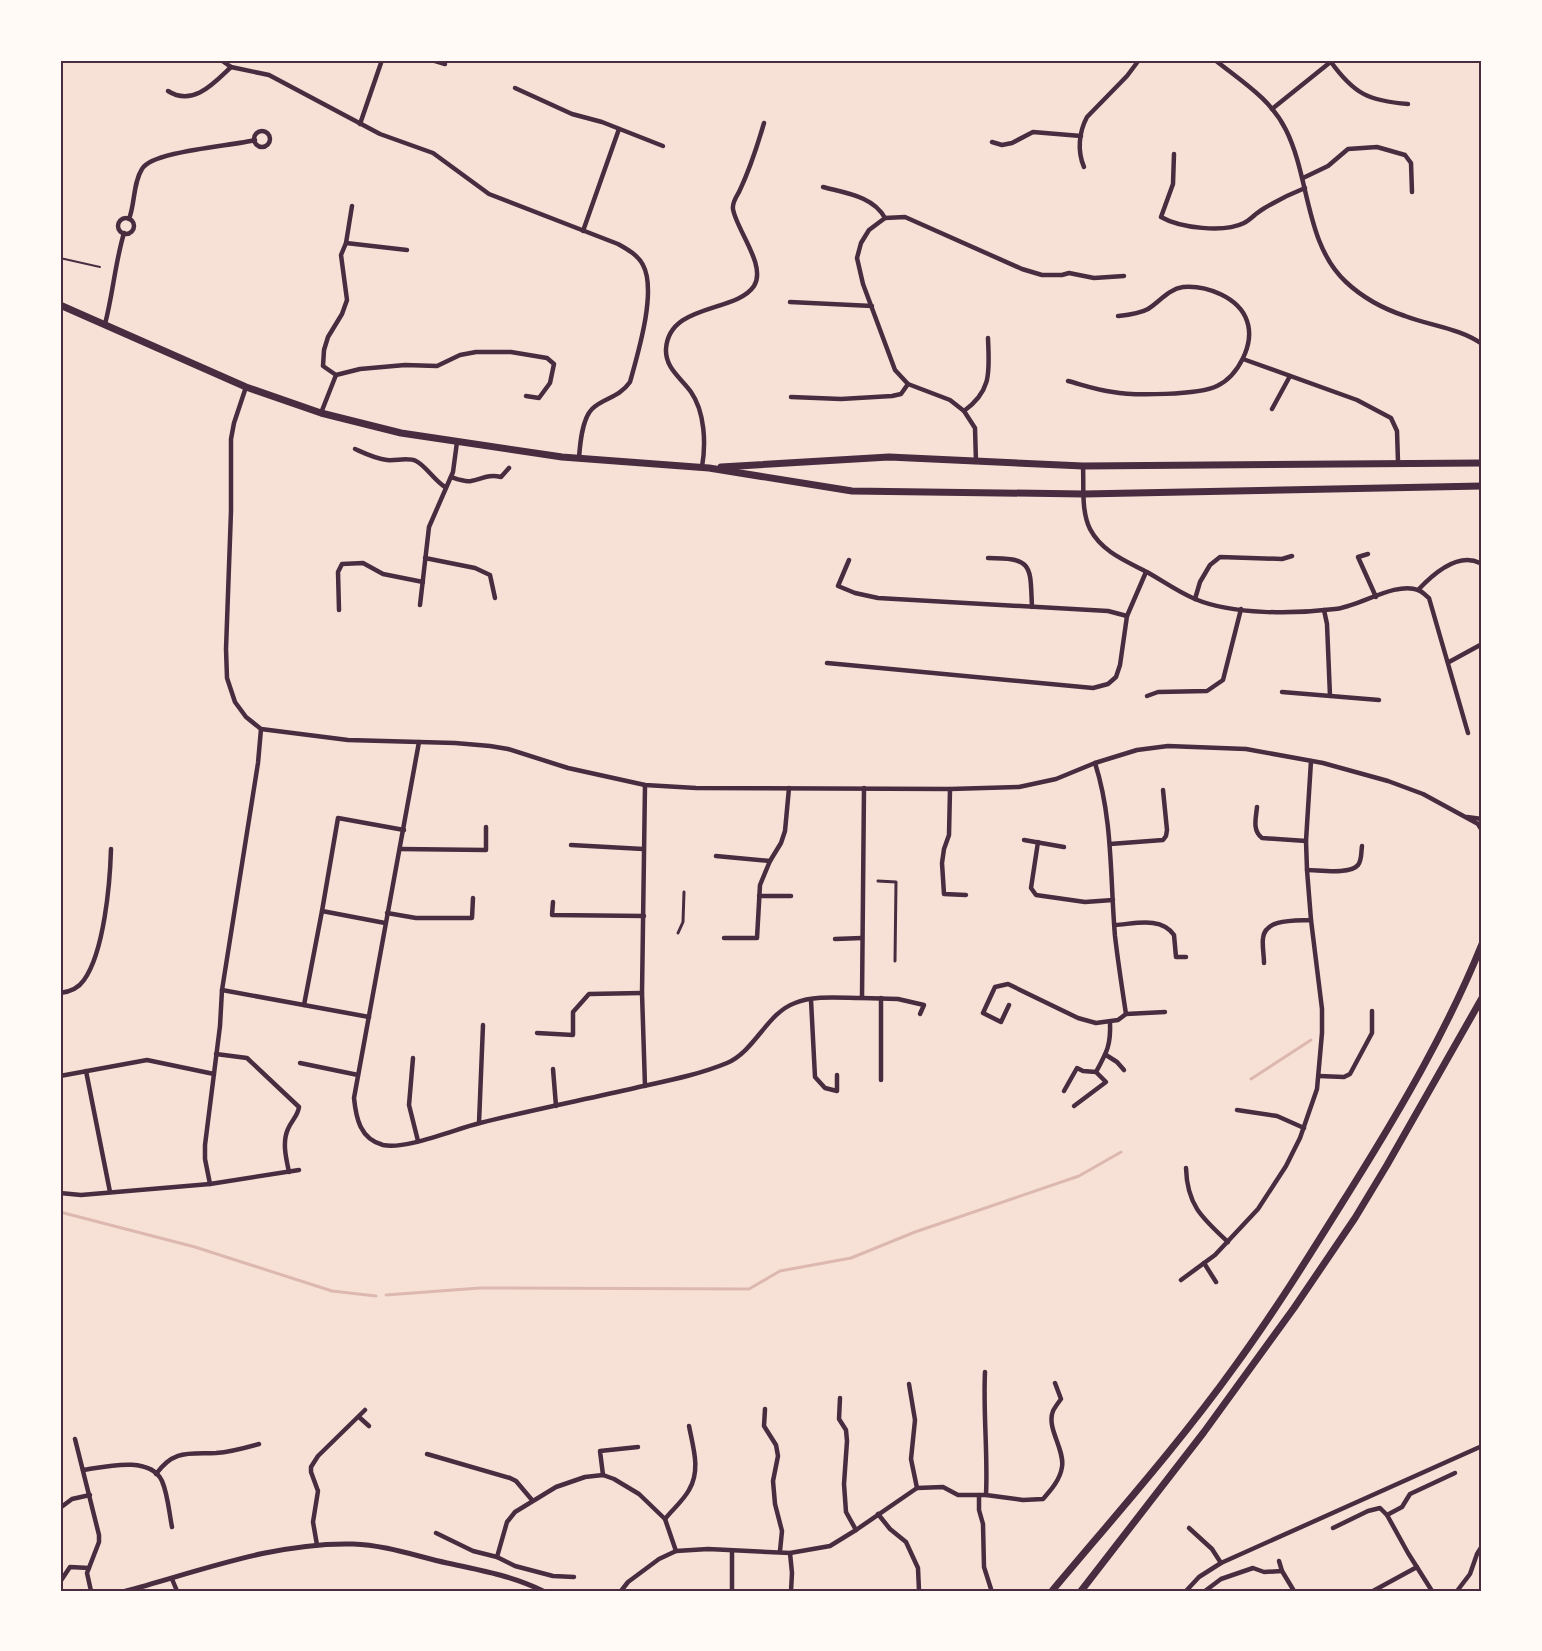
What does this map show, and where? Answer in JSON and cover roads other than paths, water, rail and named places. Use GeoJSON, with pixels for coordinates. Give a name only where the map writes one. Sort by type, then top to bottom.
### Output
{"type":"FeatureCollection","features":[{"type":"Feature","properties":{"kind":"highway"},"geometry":{"type":"LineString","coordinates":[[60,305],[246,387],[321,413],[401,433],[579,458],[706,468],[852,491],[1084,494],[1482,486]]}},
{"type":"Feature","properties":{"kind":"highway"},"geometry":{"type":"LineString","coordinates":[[706,468],[889,457],[1083,466],[1482,463]]}},
{"type":"Feature","properties":{"kind":"highway"},"geometry":{"type":"LineString","coordinates":[[1053,1591],[1173,1447],[1284,1296],[1416,1079],[1448,1020],[1482,944]]}},
{"type":"Feature","properties":{"kind":"highway"},"geometry":{"type":"LineString","coordinates":[[1084,1589],[1204,1432],[1294,1308],[1419,1112],[1482,998]]}},
{"type":"Feature","properties":{"kind":"street"},"geometry":{"type":"LineString","coordinates":[[221,60],[231,67],[269,75],[380,134],[432,153],[489,194],[618,244],[632,252],[643,264],[649,282],[646,311],[630,382],[624,390],[592,409],[581,434],[579,458]]}},
{"type":"Feature","properties":{"kind":"street"},"geometry":{"type":"LineString","coordinates":[[360,124],[382,60]]}},
{"type":"Feature","properties":{"kind":"street"},"geometry":{"type":"LineString","coordinates":[[432,60],[445,64]]}},
{"type":"Feature","properties":{"kind":"street"},"geometry":{"type":"LineString","coordinates":[[1084,167],[1080,157],[1082,126],[1087,117],[1127,76],[1139,60]]}},
{"type":"Feature","properties":{"kind":"street"},"geometry":{"type":"LineString","coordinates":[[1217,60],[1266,99],[1286,130],[1303,178],[1312,218],[1326,256],[1345,281],[1371,301],[1405,316],[1472,337],[1482,344]]}},
{"type":"Feature","properties":{"kind":"street"},"geometry":{"type":"LineString","coordinates":[[1272,109],[1332,61],[1341,77],[1359,93],[1384,102],[1408,104]]}},
{"type":"Feature","properties":{"kind":"street"},"geometry":{"type":"LineString","coordinates":[[168,91],[175,95],[192,96],[215,82],[231,67]]}},
{"type":"Feature","properties":{"kind":"street"},"geometry":{"type":"LineString","coordinates":[[515,88],[572,114],[602,122],[663,146]]}},
{"type":"Feature","properties":{"kind":"street"},"geometry":{"type":"LineString","coordinates":[[706,468],[700,412],[692,393],[676,375],[667,360],[666,349],[669,337],[679,322],[744,295],[755,285],[758,270],[732,206],[752,165],[765,123]]}},
{"type":"Feature","properties":{"kind":"street"},"geometry":{"type":"LineString","coordinates":[[583,231],[619,129]]}},
{"type":"Feature","properties":{"kind":"street"},"geometry":{"type":"LineString","coordinates":[[992,142],[1002,145],[1012,143],[1033,132],[1081,136]]}},
{"type":"Feature","properties":{"kind":"street"},"geometry":{"type":"LineString","coordinates":[[129,219],[142,168],[151,160],[255,140]]}},
{"type":"Feature","properties":{"kind":"street"},"geometry":{"type":"LineString","coordinates":[[1303,178],[1328,166],[1348,149],[1377,147],[1405,155],[1411,163],[1412,192]]}},
{"type":"Feature","properties":{"kind":"street"},"geometry":{"type":"LineString","coordinates":[[1174,154],[1173,184],[1161,217],[1170,222],[1190,227],[1217,228],[1242,224],[1277,201],[1305,188]]}},
{"type":"Feature","properties":{"kind":"street"},"geometry":{"type":"LineString","coordinates":[[823,186],[865,200],[881,210],[885,218]]}},
{"type":"Feature","properties":{"kind":"street"},"geometry":{"type":"LineString","coordinates":[[352,206],[346,243],[341,255],[346,300],[342,314],[328,337],[323,366],[336,375],[360,369],[405,365],[437,366],[460,355],[476,352],[511,352],[547,358],[554,364],[550,383],[539,398],[526,396]]}},
{"type":"Feature","properties":{"kind":"street"},"geometry":{"type":"LineString","coordinates":[[976,462],[975,428],[964,411],[950,400],[909,384],[895,370],[863,284],[857,258],[861,243],[869,230],[885,218],[905,217],[1022,269],[1042,275],[1069,273],[1094,278],[1124,276]]}},
{"type":"Feature","properties":{"kind":"street"},"geometry":{"type":"LineString","coordinates":[[129,219],[134,225],[133,230],[124,233],[120,230],[119,223],[129,219]]}},
{"type":"Feature","properties":{"kind":"street"},"geometry":{"type":"LineString","coordinates":[[105,324],[112,300],[119,250],[124,233]]}},
{"type":"Feature","properties":{"kind":"street"},"geometry":{"type":"LineString","coordinates":[[346,243],[407,249]]}},
{"type":"Feature","properties":{"kind":"street"},"geometry":{"type":"LineString","coordinates":[[1068,381],[1116,393],[1190,392],[1217,386],[1233,373],[1243,359],[1249,333],[1247,320],[1235,303],[1212,291],[1182,287],[1144,311],[1118,316]]}},
{"type":"Feature","properties":{"kind":"street"},"geometry":{"type":"LineString","coordinates":[[790,302],[872,306]]}},
{"type":"Feature","properties":{"kind":"street"},"geometry":{"type":"LineString","coordinates":[[964,411],[980,396],[988,379],[988,338]]}},
{"type":"Feature","properties":{"kind":"street"},"geometry":{"type":"LineString","coordinates":[[1243,359],[1357,400],[1391,418],[1397,431],[1398,462]]}},
{"type":"Feature","properties":{"kind":"street"},"geometry":{"type":"LineString","coordinates":[[321,413],[336,375]]}},
{"type":"Feature","properties":{"kind":"street"},"geometry":{"type":"LineString","coordinates":[[1272,409],[1290,376]]}},
{"type":"Feature","properties":{"kind":"street"},"geometry":{"type":"LineString","coordinates":[[791,397],[841,399],[892,396],[901,394],[909,384]]}},
{"type":"Feature","properties":{"kind":"street"},"geometry":{"type":"LineString","coordinates":[[246,387],[231,439],[227,678],[235,702],[246,717],[261,729],[348,740],[464,743],[508,749],[568,768],[645,785],[696,788],[1019,787],[1056,779],[1095,763],[1137,750],[1168,746],[1246,749],[1311,761],[1388,781],[1423,794],[1482,825]]}},
{"type":"Feature","properties":{"kind":"street"},"geometry":{"type":"LineString","coordinates":[[420,605],[429,527],[451,477],[457,442]]}},
{"type":"Feature","properties":{"kind":"street"},"geometry":{"type":"LineString","coordinates":[[355,449],[390,461],[410,459],[416,461],[436,482],[445,487]]}},
{"type":"Feature","properties":{"kind":"street"},"geometry":{"type":"LineString","coordinates":[[1083,466],[1086,518],[1099,542],[1117,558],[1195,599],[1213,605],[1241,609],[1324,610],[1337,609],[1401,589],[1418,590],[1429,598],[1468,733]]}},
{"type":"Feature","properties":{"kind":"street"},"geometry":{"type":"LineString","coordinates":[[451,477],[470,482],[484,476],[501,477],[509,468]]}},
{"type":"Feature","properties":{"kind":"street"},"geometry":{"type":"LineString","coordinates":[[1368,554],[1358,557],[1376,597]]}},
{"type":"Feature","properties":{"kind":"street"},"geometry":{"type":"LineString","coordinates":[[1195,599],[1200,582],[1209,565],[1220,557],[1282,559],[1292,556]]}},
{"type":"Feature","properties":{"kind":"street"},"geometry":{"type":"LineString","coordinates":[[425,558],[476,568],[490,575],[495,598]]}},
{"type":"Feature","properties":{"kind":"street"},"geometry":{"type":"LineString","coordinates":[[988,558],[1009,558],[1024,564],[1031,573],[1032,607]]}},
{"type":"Feature","properties":{"kind":"street"},"geometry":{"type":"LineString","coordinates":[[1418,590],[1441,569],[1463,560],[1473,559],[1480,563]]}},
{"type":"Feature","properties":{"kind":"street"},"geometry":{"type":"LineString","coordinates":[[849,560],[838,586],[855,593],[878,598],[1108,611],[1127,616]]}},
{"type":"Feature","properties":{"kind":"street"},"geometry":{"type":"LineString","coordinates":[[339,610],[338,572],[342,564],[363,563],[383,574],[423,582]]}},
{"type":"Feature","properties":{"kind":"street"},"geometry":{"type":"LineString","coordinates":[[827,663],[1093,688],[1108,684],[1116,677],[1120,665],[1127,616],[1146,572]]}},
{"type":"Feature","properties":{"kind":"street"},"geometry":{"type":"LineString","coordinates":[[1147,696],[1158,692],[1207,691],[1223,680],[1241,609]]}},
{"type":"Feature","properties":{"kind":"street"},"geometry":{"type":"LineString","coordinates":[[1324,610],[1327,624],[1330,696]]}},
{"type":"Feature","properties":{"kind":"street"},"geometry":{"type":"LineString","coordinates":[[1449,662],[1482,644]]}},
{"type":"Feature","properties":{"kind":"street"},"geometry":{"type":"LineString","coordinates":[[1282,692],[1379,700]]}},
{"type":"Feature","properties":{"kind":"street"},"geometry":{"type":"LineString","coordinates":[[210,1185],[205,1145],[220,1026],[222,990],[258,763],[261,729]]}},
{"type":"Feature","properties":{"kind":"street"},"geometry":{"type":"LineString","coordinates":[[419,742],[354,1098],[356,1113],[363,1132],[369,1138],[382,1144],[395,1146],[479,1123],[681,1077],[729,1062],[744,1051],[785,1007],[798,1001],[862,998],[911,1000],[924,1005],[920,1014]]}},
{"type":"Feature","properties":{"kind":"street"},"geometry":{"type":"LineString","coordinates":[[1181,1280],[1228,1242],[1252,1218],[1267,1197],[1286,1166],[1304,1128],[1317,1089],[1322,1009],[1311,920],[1306,841],[1311,761]]}},
{"type":"Feature","properties":{"kind":"street"},"geometry":{"type":"LineString","coordinates":[[1095,763],[1100,779],[1110,844],[1115,925],[1126,1014]]}},
{"type":"Feature","properties":{"kind":"street"},"geometry":{"type":"LineString","coordinates":[[645,785],[642,993],[645,1086]]}},
{"type":"Feature","properties":{"kind":"street"},"geometry":{"type":"LineString","coordinates":[[724,938],[757,938],[760,885],[786,831],[789,788]]}},
{"type":"Feature","properties":{"kind":"street"},"geometry":{"type":"LineString","coordinates":[[862,998],[864,788]]}},
{"type":"Feature","properties":{"kind":"street"},"geometry":{"type":"LineString","coordinates":[[950,789],[949,835],[942,863],[944,894],[966,895]]}},
{"type":"Feature","properties":{"kind":"street"},"geometry":{"type":"LineString","coordinates":[[1110,844],[1163,840],[1167,830],[1163,790]]}},
{"type":"Feature","properties":{"kind":"street"},"geometry":{"type":"LineString","coordinates":[[1257,807],[1255,828],[1262,838],[1306,841]]}},
{"type":"Feature","properties":{"kind":"street"},"geometry":{"type":"LineString","coordinates":[[304,1005],[338,818],[404,830]]}},
{"type":"Feature","properties":{"kind":"street"},"geometry":{"type":"LineString","coordinates":[[400,849],[486,850],[486,827]]}},
{"type":"Feature","properties":{"kind":"street"},"geometry":{"type":"LineString","coordinates":[[1024,840],[1064,847]]}},
{"type":"Feature","properties":{"kind":"street"},"geometry":{"type":"LineString","coordinates":[[1038,842],[1031,888],[1036,895],[1085,902],[1113,900]]}},
{"type":"Feature","properties":{"kind":"street"},"geometry":{"type":"LineString","coordinates":[[571,845],[643,849]]}},
{"type":"Feature","properties":{"kind":"street"},"geometry":{"type":"LineString","coordinates":[[1307,870],[1347,871],[1353,869],[1360,861],[1362,846]]}},
{"type":"Feature","properties":{"kind":"street"},"geometry":{"type":"LineString","coordinates":[[60,993],[71,991],[83,982],[93,964],[110,887],[111,849]]}},
{"type":"Feature","properties":{"kind":"street"},"geometry":{"type":"LineString","coordinates":[[716,856],[770,861]]}},
{"type":"Feature","properties":{"kind":"street"},"geometry":{"type":"LineString","coordinates":[[878,881],[896,882],[895,961]]}},
{"type":"Feature","properties":{"kind":"street"},"geometry":{"type":"LineString","coordinates":[[678,933],[683,922],[684,892]]}},
{"type":"Feature","properties":{"kind":"street"},"geometry":{"type":"LineString","coordinates":[[759,896],[790,896]]}},
{"type":"Feature","properties":{"kind":"street"},"geometry":{"type":"LineString","coordinates":[[387,914],[416,918],[472,918],[473,898]]}},
{"type":"Feature","properties":{"kind":"street"},"geometry":{"type":"LineString","coordinates":[[553,902],[552,915],[644,916]]}},
{"type":"Feature","properties":{"kind":"street"},"geometry":{"type":"LineString","coordinates":[[322,911],[385,923]]}},
{"type":"Feature","properties":{"kind":"street"},"geometry":{"type":"LineString","coordinates":[[1264,963],[1263,936],[1269,927],[1278,923],[1311,920]]}},
{"type":"Feature","properties":{"kind":"street"},"geometry":{"type":"LineString","coordinates":[[1115,925],[1156,922],[1164,925],[1174,935],[1176,957],[1186,957]]}},
{"type":"Feature","properties":{"kind":"street"},"geometry":{"type":"LineString","coordinates":[[835,939],[862,938]]}},
{"type":"Feature","properties":{"kind":"street"},"geometry":{"type":"LineString","coordinates":[[1009,1005],[1001,1022],[983,1013],[995,987],[1008,984],[1078,1018],[1096,1023],[1118,1020],[1126,1014],[1165,1012]]}},
{"type":"Feature","properties":{"kind":"street"},"geometry":{"type":"LineString","coordinates":[[222,990],[369,1017]]}},
{"type":"Feature","properties":{"kind":"street"},"geometry":{"type":"LineString","coordinates":[[537,1033],[573,1035],[573,1012],[589,994],[642,993]]}},
{"type":"Feature","properties":{"kind":"street"},"geometry":{"type":"LineString","coordinates":[[881,998],[881,1080]]}},
{"type":"Feature","properties":{"kind":"street"},"geometry":{"type":"LineString","coordinates":[[811,1000],[815,1077],[825,1088],[837,1091],[837,1075]]}},
{"type":"Feature","properties":{"kind":"street"},"geometry":{"type":"LineString","coordinates":[[1319,1076],[1344,1077],[1350,1074],[1372,1033],[1372,1011]]}},
{"type":"Feature","properties":{"kind":"street"},"geometry":{"type":"LineString","coordinates":[[1096,1072],[1106,1055],[1110,1040],[1110,1022]]}},
{"type":"Feature","properties":{"kind":"street"},"geometry":{"type":"LineString","coordinates":[[479,1123],[483,1025]]}},
{"type":"Feature","properties":{"kind":"street"},"geometry":{"type":"LineString","coordinates":[[216,1054],[247,1058],[299,1107],[285,1140],[289,1172]]}},
{"type":"Feature","properties":{"kind":"street"},"geometry":{"type":"LineString","coordinates":[[1106,1055],[1124,1070]]}},
{"type":"Feature","properties":{"kind":"street"},"geometry":{"type":"LineString","coordinates":[[413,1058],[409,1105],[418,1141]]}},
{"type":"Feature","properties":{"kind":"street"},"geometry":{"type":"LineString","coordinates":[[60,1076],[147,1060],[214,1074]]}},
{"type":"Feature","properties":{"kind":"street"},"geometry":{"type":"LineString","coordinates":[[300,1063],[358,1075]]}},
{"type":"Feature","properties":{"kind":"street"},"geometry":{"type":"LineString","coordinates":[[1064,1090],[1077,1068],[1096,1072],[1106,1082],[1074,1106]]}},
{"type":"Feature","properties":{"kind":"street"},"geometry":{"type":"LineString","coordinates":[[553,1069],[556,1106]]}},
{"type":"Feature","properties":{"kind":"street"},"geometry":{"type":"LineString","coordinates":[[86,1071],[110,1192]]}},
{"type":"Feature","properties":{"kind":"street"},"geometry":{"type":"LineString","coordinates":[[1237,1110],[1277,1116],[1304,1128]]}},
{"type":"Feature","properties":{"kind":"street"},"geometry":{"type":"LineString","coordinates":[[1186,1168],[1187,1188],[1195,1208],[1228,1242]]}},
{"type":"Feature","properties":{"kind":"street"},"geometry":{"type":"LineString","coordinates":[[60,1193],[81,1196],[210,1185],[299,1170]]}},
{"type":"Feature","properties":{"kind":"street"},"geometry":{"type":"LineString","coordinates":[[1204,1263],[1216,1282]]}},
{"type":"Feature","properties":{"kind":"street"},"geometry":{"type":"LineString","coordinates":[[985,1372],[986,1495]]}},
{"type":"Feature","properties":{"kind":"street"},"geometry":{"type":"LineString","coordinates":[[621,1591],[628,1582],[658,1559],[676,1551],[708,1549],[790,1553],[830,1546],[917,1488],[943,1487],[958,1495],[986,1495],[1023,1500],[1042,1499],[1055,1485],[1063,1466],[1053,1427],[1052,1413],[1061,1399],[1055,1383]]}},
{"type":"Feature","properties":{"kind":"street"},"geometry":{"type":"LineString","coordinates":[[909,1384],[915,1420],[911,1459],[917,1488]]}},
{"type":"Feature","properties":{"kind":"street"},"geometry":{"type":"LineString","coordinates":[[840,1398],[839,1419],[846,1430],[847,1441],[844,1484],[846,1512],[856,1530]]}},
{"type":"Feature","properties":{"kind":"street"},"geometry":{"type":"LineString","coordinates":[[765,1409],[764,1426],[776,1445],[778,1456],[773,1481],[775,1504],[782,1531],[780,1551]]}},
{"type":"Feature","properties":{"kind":"street"},"geometry":{"type":"LineString","coordinates":[[317,1545],[313,1522],[318,1491],[311,1467],[318,1456],[365,1410]]}},
{"type":"Feature","properties":{"kind":"street"},"geometry":{"type":"LineString","coordinates":[[359,1416],[369,1426]]}},
{"type":"Feature","properties":{"kind":"street"},"geometry":{"type":"LineString","coordinates":[[665,1520],[688,1491],[693,1480],[695,1456],[689,1426]]}},
{"type":"Feature","properties":{"kind":"street"},"geometry":{"type":"LineString","coordinates":[[75,1439],[99,1534],[99,1542],[87,1573],[91,1591]]}},
{"type":"Feature","properties":{"kind":"street"},"geometry":{"type":"LineString","coordinates":[[156,1474],[165,1463],[179,1455],[237,1450],[259,1444]]}},
{"type":"Feature","properties":{"kind":"street"},"geometry":{"type":"LineString","coordinates":[[1186,1591],[1199,1577],[1221,1563],[1482,1446]]}},
{"type":"Feature","properties":{"kind":"street"},"geometry":{"type":"LineString","coordinates":[[603,1475],[600,1451],[638,1447]]}},
{"type":"Feature","properties":{"kind":"street"},"geometry":{"type":"LineString","coordinates":[[427,1454],[510,1478],[516,1481],[532,1500]]}},
{"type":"Feature","properties":{"kind":"street"},"geometry":{"type":"LineString","coordinates":[[83,1470],[126,1464],[156,1474],[161,1480],[172,1527]]}},
{"type":"Feature","properties":{"kind":"street"},"geometry":{"type":"LineString","coordinates":[[1387,1515],[1402,1507],[1410,1494],[1455,1473]]}},
{"type":"Feature","properties":{"kind":"street"},"geometry":{"type":"LineString","coordinates":[[497,1557],[507,1522],[515,1512],[532,1500],[566,1484],[585,1477],[603,1475],[639,1494],[665,1520],[676,1551]]}},
{"type":"Feature","properties":{"kind":"street"},"geometry":{"type":"LineString","coordinates":[[60,1508],[72,1499],[90,1495]]}},
{"type":"Feature","properties":{"kind":"street"},"geometry":{"type":"LineString","coordinates":[[979,1495],[979,1510],[983,1524],[984,1568],[991,1589]]}},
{"type":"Feature","properties":{"kind":"street"},"geometry":{"type":"LineString","coordinates":[[1334,1528],[1368,1511],[1380,1508],[1387,1515],[1432,1591]]}},
{"type":"Feature","properties":{"kind":"street"},"geometry":{"type":"LineString","coordinates":[[878,1514],[890,1529],[906,1542],[918,1568],[920,1591]]}},
{"type":"Feature","properties":{"kind":"street"},"geometry":{"type":"LineString","coordinates":[[1189,1528],[1212,1549],[1221,1563]]}},
{"type":"Feature","properties":{"kind":"street"},"geometry":{"type":"LineString","coordinates":[[436,1533],[473,1551],[497,1557],[515,1566],[553,1576],[574,1577]]}},
{"type":"Feature","properties":{"kind":"street"},"geometry":{"type":"LineString","coordinates":[[126,1591],[226,1563],[284,1550],[317,1545],[355,1544],[503,1575],[543,1591]]}},
{"type":"Feature","properties":{"kind":"street"},"geometry":{"type":"LineString","coordinates":[[1456,1591],[1470,1574],[1482,1546]]}},
{"type":"Feature","properties":{"kind":"street"},"geometry":{"type":"LineString","coordinates":[[732,1551],[732,1591]]}},
{"type":"Feature","properties":{"kind":"street"},"geometry":{"type":"LineString","coordinates":[[790,1553],[792,1573],[790,1591]]}},
{"type":"Feature","properties":{"kind":"street"},"geometry":{"type":"LineString","coordinates":[[1279,1561],[1294,1591]]}},
{"type":"Feature","properties":{"kind":"street"},"geometry":{"type":"LineString","coordinates":[[60,1582],[70,1567],[88,1568]]}},
{"type":"Feature","properties":{"kind":"street"},"geometry":{"type":"LineString","coordinates":[[1373,1591],[1417,1567]]}},
{"type":"Feature","properties":{"kind":"street"},"geometry":{"type":"LineString","coordinates":[[1205,1591],[1221,1579],[1253,1568],[1263,1572],[1282,1570]]}},
{"type":"Feature","properties":{"kind":"street"},"geometry":{"type":"LineString","coordinates":[[172,1579],[177,1591]]}},
{"type":"Feature","properties":{"kind":"lane"},"geometry":{"type":"LineString","coordinates":[[60,258],[100,267]]}},
{"type":"Feature","properties":{"kind":"waterway"},"geometry":{"type":"LineString","coordinates":[[1251,1079],[1311,1040]]}},
{"type":"Feature","properties":{"kind":"waterway"},"geometry":{"type":"LineString","coordinates":[[386,1295],[480,1288],[749,1289],[780,1271],[851,1258],[915,1232],[1079,1176],[1121,1152]]}},
{"type":"Feature","properties":{"kind":"waterway"},"geometry":{"type":"LineString","coordinates":[[60,1212],[195,1247],[332,1291],[376,1296]]}}]}
